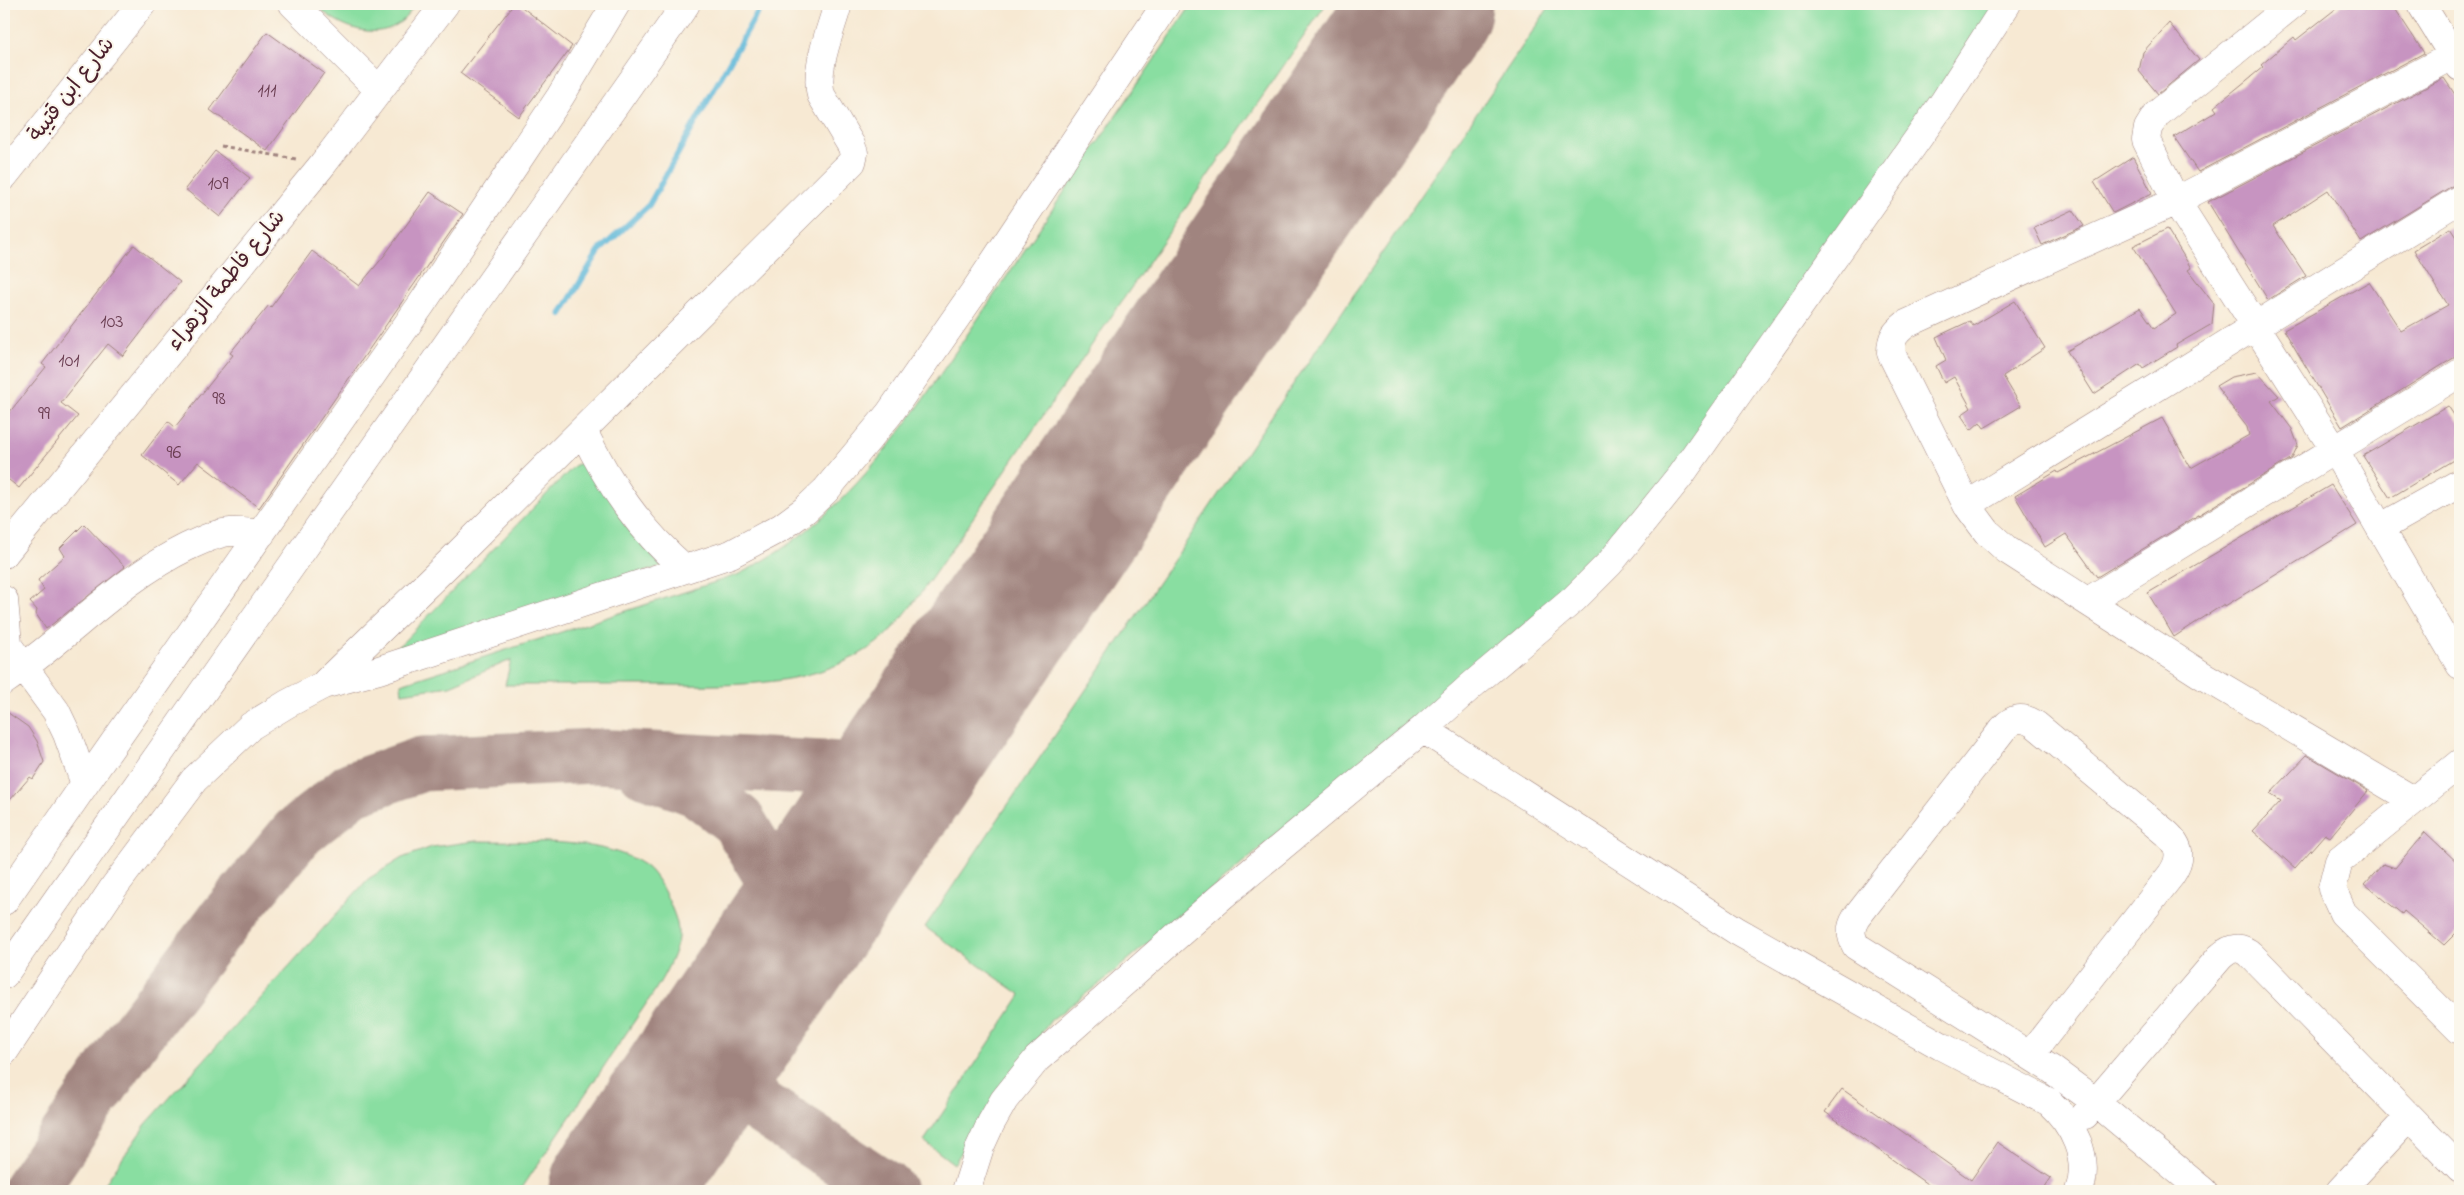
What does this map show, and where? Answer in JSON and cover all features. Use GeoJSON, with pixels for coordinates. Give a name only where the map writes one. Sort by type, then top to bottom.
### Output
{"type":"FeatureCollection","features":[{"type":"Feature","properties":{"kind":"street","name":"شارع ابن قتيبة"},"geometry":{"type":"LineString","coordinates":[[4,176],[142,4]]}},
{"type":"Feature","properties":{"kind":"street"},"geometry":{"type":"LineString","coordinates":[[293,4],[378,89]]}},
{"type":"Feature","properties":{"kind":"street","name":"شارع فاطمة الزهراء"},"geometry":{"type":"LineString","coordinates":[[4,554],[323,164],[444,4]]}},
{"type":"Feature","properties":{"kind":"street"},"geometry":{"type":"LineString","coordinates":[[4,901],[431,289],[560,97],[616,4]]}},
{"type":"Feature","properties":{"kind":"street"},"geometry":{"type":"LineString","coordinates":[[4,975],[686,4]]}},
{"type":"Feature","properties":{"kind":"street"},"geometry":{"type":"LineString","coordinates":[[323,685],[583,431],[852,162],[854,153],[851,144],[821,94],[818,80],[838,4]]}},
{"type":"Feature","properties":{"kind":"street"},"geometry":{"type":"LineString","coordinates":[[4,1052],[114,887],[194,780],[251,726],[323,685],[379,670],[731,554],[757,542],[782,527],[826,490],[895,406],[974,292],[1166,4]]}},
{"type":"Feature","properties":{"kind":"street"},"geometry":{"type":"LineString","coordinates":[[966,1191],[980,1147],[991,1123],[1004,1100],[1037,1059],[1222,896],[1423,729],[1470,686],[1587,588],[1610,563],[1668,490],[1937,111],[2007,4]]}},
{"type":"Feature","properties":{"kind":"street"},"geometry":{"type":"LineString","coordinates":[[2294,4],[2156,115],[2148,128],[2146,140],[2176,201],[2334,449],[2460,665]]}},
{"type":"Feature","properties":{"kind":"street"},"geometry":{"type":"LineString","coordinates":[[2413,800],[2202,675],[2007,550],[1987,532],[1967,505],[1891,352],[1891,340],[1895,333],[1906,324],[2176,201],[2458,58],[2421,4]]}},
{"type":"Feature","properties":{"kind":"street"},"geometry":{"type":"LineString","coordinates":[[1967,505],[2460,200]]}},
{"type":"Feature","properties":{"kind":"street"},"geometry":{"type":"LineString","coordinates":[[2088,601],[2460,373]]}},
{"type":"Feature","properties":{"kind":"street"},"geometry":{"type":"LineString","coordinates":[[583,431],[598,462],[636,520],[659,546],[685,569]]}},
{"type":"Feature","properties":{"kind":"street"},"geometry":{"type":"LineString","coordinates":[[2380,528],[2460,483]]}},
{"type":"Feature","properties":{"kind":"street"},"geometry":{"type":"LineString","coordinates":[[10,657],[118,590],[164,558],[200,541],[229,532],[261,534]]}},
{"type":"Feature","properties":{"kind":"street"},"geometry":{"type":"LineString","coordinates":[[4,600],[10,657],[56,711],[67,734],[85,784]]}},
{"type":"Feature","properties":{"kind":"street"},"geometry":{"type":"LineString","coordinates":[[2030,1054],[2172,875],[2178,865],[2180,853],[2176,842],[2167,834],[2036,725],[2028,719],[2018,718],[2010,722],[2003,729],[1856,918],[1851,926],[1851,937],[1856,946],[2030,1054],[2096,1102],[2203,1191]]}},
{"type":"Feature","properties":{"kind":"street"},"geometry":{"type":"LineString","coordinates":[[1423,729],[1737,931],[1941,1046],[2034,1092],[2049,1102],[2062,1114],[2072,1130],[2079,1147],[2082,1167],[2079,1191]]}},
{"type":"Feature","properties":{"kind":"street"},"geometry":{"type":"LineString","coordinates":[[2460,763],[2339,861],[2332,889],[2343,913],[2460,1030]]}},
{"type":"Feature","properties":{"kind":"street"},"geometry":{"type":"LineString","coordinates":[[2072,1130],[2220,957],[2228,950],[2237,948],[2246,950],[2460,1169]]}},
{"type":"Feature","properties":{"kind":"street"},"geometry":{"type":"LineString","coordinates":[[2340,1191],[2409,1116]]}},
{"type":"Feature","properties":{"kind":"path"},"geometry":{"type":"LineString","coordinates":[[221,146],[323,164]]}},
{"type":"Feature","properties":{"kind":"green space"},"geometry":{"type":"Polygon","coordinates":[[[315,4],[416,4],[403,20],[393,27],[381,31],[369,31],[345,25],[315,4]]]}},
{"type":"Feature","properties":{"kind":"green space"},"geometry":{"type":"Polygon","coordinates":[[[1192,4],[1326,4],[931,579],[902,617],[878,642],[843,662],[818,672],[764,682],[708,685],[505,685],[511,660],[450,686],[402,693],[401,684],[737,575],[765,560],[816,523],[860,480],[918,407],[1192,4]]]}},
{"type":"Feature","properties":{"kind":"green space"},"geometry":{"type":"Polygon","coordinates":[[[1551,4],[2011,4],[1623,555],[1267,843],[1103,981],[1051,1020],[1004,1085],[954,1164],[924,1141],[1021,995],[925,927],[1551,4]]]}},
{"type":"Feature","properties":{"kind":"green space"},"geometry":{"type":"Polygon","coordinates":[[[589,459],[671,563],[384,657],[402,643],[574,466],[589,459]]]}},
{"type":"Feature","properties":{"kind":"green space"},"geometry":{"type":"Polygon","coordinates":[[[476,841],[586,845],[627,856],[644,865],[655,876],[668,899],[678,928],[678,939],[673,957],[659,984],[520,1191],[100,1191],[146,1124],[368,879],[402,858],[432,847],[476,841]]]}},
{"type":"Feature","properties":{"kind":"building"},"geometry":{"type":"Polygon","coordinates":[[[514,4],[518,4],[572,46],[519,117],[460,73],[514,4]]]}},
{"type":"Feature","properties":{"kind":"building"},"geometry":{"type":"Polygon","coordinates":[[[2342,4],[2392,4],[2424,53],[2198,172],[2174,137],[2217,111],[2214,107],[2263,67],[2261,65],[2294,37],[2296,40],[2342,4]]]}},
{"type":"Feature","properties":{"kind":"building"},"geometry":{"type":"Polygon","coordinates":[[[2169,23],[2199,60],[2158,94],[2139,71],[2143,52],[2169,23]]]}},
{"type":"Feature","properties":{"kind":"building"},"geometry":{"type":"Polygon","coordinates":[[[267,32],[324,73],[267,151],[210,110],[267,32]]]}},
{"type":"Feature","properties":{"kind":"building"},"geometry":{"type":"Polygon","coordinates":[[[2444,78],[2460,102],[2460,183],[2452,186],[2361,242],[2328,190],[2273,226],[2306,276],[2268,300],[2208,202],[2444,78]]]}},
{"type":"Feature","properties":{"kind":"building"},"geometry":{"type":"Polygon","coordinates":[[[215,151],[250,178],[220,217],[185,189],[215,151]]]}},
{"type":"Feature","properties":{"kind":"building"},"geometry":{"type":"Polygon","coordinates":[[[2133,157],[2152,193],[2113,213],[2094,182],[2133,157]]]}},
{"type":"Feature","properties":{"kind":"building"},"geometry":{"type":"Polygon","coordinates":[[[430,192],[463,214],[259,508],[198,462],[179,485],[142,455],[168,421],[175,427],[233,355],[230,353],[269,305],[271,307],[312,251],[359,286],[384,256],[430,192]]]}},
{"type":"Feature","properties":{"kind":"building"},"geometry":{"type":"Polygon","coordinates":[[[2073,210],[2084,226],[2042,245],[2034,228],[2073,210]]]}},
{"type":"Feature","properties":{"kind":"building"},"geometry":{"type":"Polygon","coordinates":[[[2451,228],[2460,242],[2460,354],[2342,427],[2284,330],[2369,282],[2401,331],[2448,305],[2414,250],[2451,228]]]}},
{"type":"Feature","properties":{"kind":"building"},"geometry":{"type":"Polygon","coordinates":[[[2167,229],[2191,268],[2188,270],[2214,304],[2212,324],[2176,345],[2177,347],[2143,368],[2140,364],[2094,394],[2067,351],[2140,308],[2154,328],[2176,314],[2133,246],[2167,229]]]}},
{"type":"Feature","properties":{"kind":"building"},"geometry":{"type":"Polygon","coordinates":[[[134,245],[180,282],[123,356],[108,344],[61,403],[78,416],[19,488],[4,476],[4,419],[46,367],[42,364],[134,245]]]}},
{"type":"Feature","properties":{"kind":"building"},"geometry":{"type":"Polygon","coordinates":[[[2015,301],[2045,348],[2003,376],[2021,406],[1984,428],[1980,422],[1971,430],[1961,415],[1971,408],[1954,377],[1944,383],[1936,366],[1946,360],[1936,337],[1970,321],[1973,326],[2015,301]]]}},
{"type":"Feature","properties":{"kind":"building"},"geometry":{"type":"Polygon","coordinates":[[[2257,372],[2279,396],[2271,401],[2292,429],[2298,445],[2292,458],[2097,577],[2066,534],[2045,547],[2015,496],[2057,471],[2058,473],[2162,418],[2191,468],[2249,435],[2247,427],[2216,386],[2231,377],[2257,372]]]}},
{"type":"Feature","properties":{"kind":"building"},"geometry":{"type":"Polygon","coordinates":[[[2448,406],[2460,424],[2460,456],[2390,498],[2363,456],[2448,406]]]}},
{"type":"Feature","properties":{"kind":"building"},"geometry":{"type":"Polygon","coordinates":[[[2331,485],[2357,525],[2225,606],[2224,604],[2174,637],[2148,593],[2331,485]]]}},
{"type":"Feature","properties":{"kind":"building"},"geometry":{"type":"Polygon","coordinates":[[[84,524],[125,567],[46,629],[36,614],[37,610],[30,602],[44,590],[38,580],[65,556],[60,548],[84,524]]]}},
{"type":"Feature","properties":{"kind":"building"},"geometry":{"type":"Polygon","coordinates":[[[4,710],[28,727],[37,741],[44,762],[33,779],[30,777],[4,807],[4,710]]]}},
{"type":"Feature","properties":{"kind":"building"},"geometry":{"type":"Polygon","coordinates":[[[2307,755],[2368,791],[2330,837],[2325,834],[2295,868],[2253,831],[2281,801],[2270,794],[2307,755]]]}},
{"type":"Feature","properties":{"kind":"building"},"geometry":{"type":"Polygon","coordinates":[[[2425,832],[2460,865],[2460,929],[2444,945],[2404,911],[2402,914],[2365,884],[2383,864],[2395,868],[2425,832]]]}},
{"type":"Feature","properties":{"kind":"building"},"geometry":{"type":"Polygon","coordinates":[[[1842,1089],[1971,1180],[1997,1142],[2051,1178],[2042,1191],[1937,1191],[1825,1112],[1842,1089]]]}},
{"type":"Feature","properties":{"kind":"waterway"},"geometry":{"type":"LineString","coordinates":[[561,314],[599,251],[649,205],[762,4]]}},
{"type":"Feature","properties":{"kind":"taxiway"},"geometry":{"type":"LineString","coordinates":[[29,1191],[132,1040],[221,924],[297,833],[352,789],[422,764],[595,756],[902,772]]}},
{"type":"Feature","properties":{"kind":"taxiway"},"geometry":{"type":"LineString","coordinates":[[644,770],[698,790],[738,821],[771,876],[788,940]]}},
{"type":"Feature","properties":{"kind":"taxiway"},"geometry":{"type":"LineString","coordinates":[[702,1068],[889,1191]]}},
{"type":"Feature","properties":{"kind":"runway"},"geometry":{"type":"LineString","coordinates":[[618,1191],[1423,4]]}}]}
